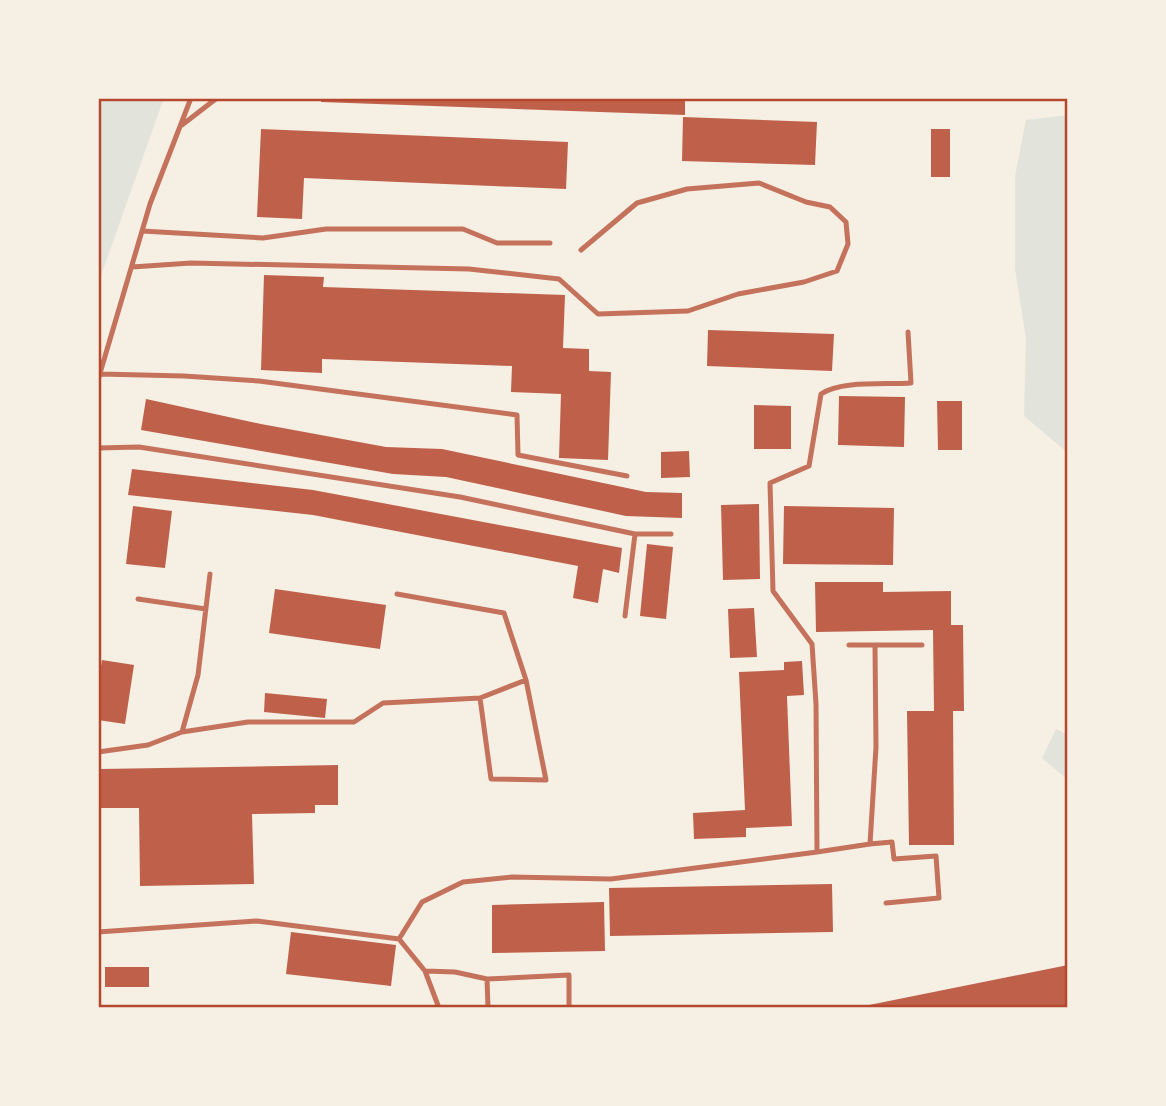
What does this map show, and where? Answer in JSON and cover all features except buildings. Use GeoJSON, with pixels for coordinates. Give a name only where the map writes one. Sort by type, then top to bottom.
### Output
{"type":"FeatureCollection","features":[{"type":"Feature","properties":{"kind":"lane"},"geometry":{"type":"LineString","coordinates":[[191,98],[142,231],[99,377],[184,376],[259,381],[517,415],[518,455],[627,477]]}},
{"type":"Feature","properties":{"kind":"lane"},"geometry":{"type":"LineString","coordinates":[[180,127],[216,98]]}},
{"type":"Feature","properties":{"kind":"lane"},"geometry":{"type":"LineString","coordinates":[[132,267],[202,263],[469,269],[559,279],[598,314],[688,311],[738,293],[804,282],[837,271],[848,244],[846,222],[830,207],[806,202],[759,184],[687,189],[637,203],[581,250]]}},
{"type":"Feature","properties":{"kind":"lane"},"geometry":{"type":"LineString","coordinates":[[142,231],[263,238],[326,229],[463,229],[497,243],[550,243]]}},
{"type":"Feature","properties":{"kind":"lane"},"geometry":{"type":"LineString","coordinates":[[817,852],[816,704],[812,644],[773,591],[771,483],[808,466],[821,394],[830,388],[851,385],[911,383],[908,332]]}},
{"type":"Feature","properties":{"kind":"lane"},"geometry":{"type":"LineString","coordinates":[[98,448],[139,447],[460,497],[635,534],[671,534]]}},
{"type":"Feature","properties":{"kind":"lane"},"geometry":{"type":"LineString","coordinates":[[625,616],[635,534]]}},
{"type":"Feature","properties":{"kind":"lane"},"geometry":{"type":"LineString","coordinates":[[182,732],[198,675],[210,574]]}},
{"type":"Feature","properties":{"kind":"lane"},"geometry":{"type":"LineString","coordinates":[[397,594],[504,613],[526,680],[546,780],[491,779],[480,698]]}},
{"type":"Feature","properties":{"kind":"lane"},"geometry":{"type":"LineString","coordinates":[[138,599],[206,609]]}},
{"type":"Feature","properties":{"kind":"lane"},"geometry":{"type":"LineString","coordinates":[[849,645],[922,645]]}},
{"type":"Feature","properties":{"kind":"lane"},"geometry":{"type":"LineString","coordinates":[[870,845],[876,747],[875,646]]}},
{"type":"Feature","properties":{"kind":"lane"},"geometry":{"type":"LineString","coordinates":[[98,752],[148,745],[182,732],[248,722],[354,722],[383,703],[480,698],[526,680]]}},
{"type":"Feature","properties":{"kind":"lane"},"geometry":{"type":"LineString","coordinates":[[399,940],[422,902],[463,882],[512,877],[611,879],[892,842],[894,859],[936,856],[939,898],[886,903]]}},
{"type":"Feature","properties":{"kind":"lane"},"geometry":{"type":"LineString","coordinates":[[98,932],[257,921],[399,940],[425,971],[439,1008]]}},
{"type":"Feature","properties":{"kind":"lane"},"geometry":{"type":"LineString","coordinates":[[425,971],[455,972],[487,979],[569,975],[569,1008]]}},
{"type":"Feature","properties":{"kind":"lane"},"geometry":{"type":"LineString","coordinates":[[487,979],[488,1008]]}},
{"type":"Feature","properties":{"kind":"shaded area"},"geometry":{"type":"Polygon","coordinates":[[[98,98],[164,98],[98,284],[98,98]]]}},
{"type":"Feature","properties":{"kind":"shaded area"},"geometry":{"type":"Polygon","coordinates":[[[1068,115],[1068,453],[1024,416],[1026,339],[1015,269],[1015,176],[1026,120],[1068,115]]]}},
{"type":"Feature","properties":{"kind":"shaded area"},"geometry":{"type":"Polygon","coordinates":[[[1056,729],[1068,735],[1068,780],[1042,758],[1056,729]]]}}]}
